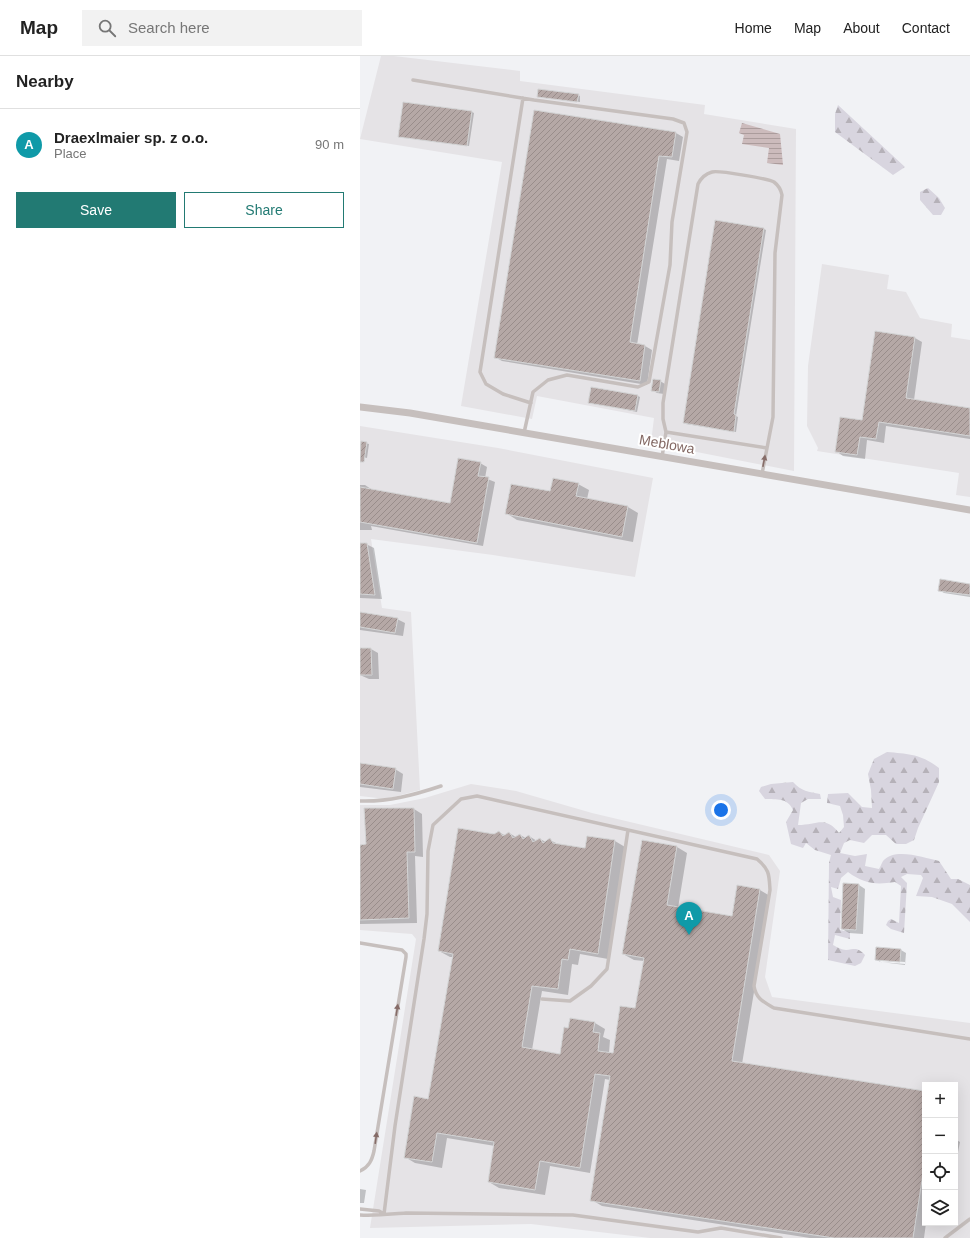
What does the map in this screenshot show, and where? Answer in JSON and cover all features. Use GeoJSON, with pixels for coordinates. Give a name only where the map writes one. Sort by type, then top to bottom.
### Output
{"type":"FeatureCollection","features":[{"type":"Feature","properties":{"kind":"street","name":"Meblowa"},"geometry":{"type":"LineString","coordinates":[[360,407],[410,413],[970,510]]}},
{"type":"Feature","properties":{"kind":"lane"},"geometry":{"type":"LineString","coordinates":[[413,80],[523,98],[673,119],[684,123],[687,132],[672,222],[670,265],[648,382],[638,387],[567,375],[548,380],[533,392],[524,433]]}},
{"type":"Feature","properties":{"kind":"lane"},"geometry":{"type":"LineString","coordinates":[[523,98],[480,372],[486,384],[503,394],[531,403]]}},
{"type":"Feature","properties":{"kind":"lane"},"geometry":{"type":"LineString","coordinates":[[662,457],[666,432],[663,419],[663,403],[698,184],[705,175],[715,172],[770,180],[775,183],[782,195],[775,253],[774,408],[762,474]]}},
{"type":"Feature","properties":{"kind":"lane"},"geometry":{"type":"LineString","coordinates":[[666,432],[767,448]]}},
{"type":"Feature","properties":{"kind":"lane"},"geometry":{"type":"LineString","coordinates":[[360,801],[379,801],[413,795],[441,786]]}},
{"type":"Feature","properties":{"kind":"lane"},"geometry":{"type":"LineString","coordinates":[[384,1214],[395,1126],[424,939],[427,914],[428,852],[433,825],[461,799],[477,796],[757,859],[766,867],[769,877],[770,890],[754,986],[755,994],[763,1002],[774,1008],[970,1038]]}},
{"type":"Feature","properties":{"kind":"lane"},"geometry":{"type":"LineString","coordinates":[[542,999],[570,1000],[591,986],[607,969],[628,830]]}},
{"type":"Feature","properties":{"kind":"lane"},"geometry":{"type":"LineString","coordinates":[[360,942],[402,950],[406,954],[406,957],[372,1161],[360,1171]]}},
{"type":"Feature","properties":{"kind":"lane"},"geometry":{"type":"LineString","coordinates":[[360,1209],[379,1211],[384,1214]]}},
{"type":"Feature","properties":{"kind":"lane"},"geometry":{"type":"LineString","coordinates":[[360,1215],[573,1215],[698,1232],[721,1228],[780,1238]]}},
{"type":"Feature","properties":{"kind":"lane"},"geometry":{"type":"LineString","coordinates":[[945,1238],[970,1219]]}},
{"type":"Feature","properties":{"kind":"shaded area"},"geometry":{"type":"Polygon","coordinates":[[[381,56],[394,56],[520,71],[520,81],[705,105],[704,114],[796,129],[794,471],[651,443],[654,418],[537,396],[532,419],[461,406],[502,162],[360,139],[381,56]]]}},
{"type":"Feature","properties":{"kind":"shaded area"},"geometry":{"type":"Polygon","coordinates":[[[742,123],[780,134],[783,165],[767,163],[769,148],[742,144],[744,135],[739,133],[742,123]]]}},
{"type":"Feature","properties":{"kind":"shaded area"},"geometry":{"type":"Polygon","coordinates":[[[822,264],[889,275],[887,289],[906,292],[920,318],[952,324],[951,337],[970,340],[970,497],[956,495],[959,473],[817,451],[818,448],[807,426],[808,366],[822,264]]]}},
{"type":"Feature","properties":{"kind":"shaded area"},"geometry":{"type":"Polygon","coordinates":[[[360,426],[498,448],[653,478],[635,577],[493,555],[371,539],[382,608],[411,612],[420,790],[386,799],[360,796],[360,426]]]}},
{"type":"Feature","properties":{"kind":"shaded area"},"geometry":{"type":"Polygon","coordinates":[[[471,784],[516,791],[592,813],[769,855],[780,871],[765,977],[772,997],[970,1023],[970,1238],[650,1238],[531,1224],[370,1228],[416,939],[412,934],[360,930],[360,805],[390,805],[425,798],[471,784]]]}},
{"type":"Feature","properties":{"kind":"green space"},"geometry":{"type":"Polygon","coordinates":[[[838,105],[905,167],[893,175],[835,132],[835,114],[838,105]]]}},
{"type":"Feature","properties":{"kind":"green space"},"geometry":{"type":"Polygon","coordinates":[[[928,188],[939,198],[945,208],[941,215],[933,215],[920,200],[920,192],[928,188]]]}},
{"type":"Feature","properties":{"kind":"green space"},"geometry":{"type":"Polygon","coordinates":[[[887,752],[920,757],[939,768],[939,782],[914,840],[906,844],[896,844],[886,835],[872,835],[864,843],[850,840],[844,843],[840,853],[855,856],[867,854],[865,866],[879,869],[883,861],[888,857],[902,854],[939,861],[951,879],[958,879],[970,885],[970,922],[952,904],[932,897],[916,896],[923,878],[921,875],[907,874],[901,877],[907,883],[904,933],[891,929],[886,925],[888,921],[891,919],[899,923],[901,886],[895,882],[870,883],[859,879],[848,872],[841,878],[838,889],[831,887],[833,897],[841,900],[840,930],[850,932],[850,939],[835,935],[833,945],[844,950],[858,950],[865,955],[861,963],[855,966],[828,960],[829,863],[831,855],[815,850],[806,843],[803,848],[791,844],[786,822],[793,810],[791,806],[785,801],[765,799],[759,791],[761,787],[771,784],[793,782],[802,789],[820,794],[821,799],[808,799],[801,803],[798,825],[820,822],[829,824],[839,833],[844,827],[843,815],[840,806],[827,803],[828,794],[848,793],[862,807],[872,808],[868,774],[874,759],[887,752]]]}},
{"type":"Feature","properties":{"kind":"building"},"geometry":{"type":"Polygon","coordinates":[[[538,89],[579,94],[577,102],[537,97],[538,89]]]}},
{"type":"Feature","properties":{"kind":"building"},"geometry":{"type":"Polygon","coordinates":[[[403,102],[472,111],[467,146],[398,137],[403,102]]]}},
{"type":"Feature","properties":{"kind":"building"},"geometry":{"type":"Polygon","coordinates":[[[534,110],[676,132],[672,157],[659,156],[630,342],[645,345],[640,381],[494,358],[534,110]]]}},
{"type":"Feature","properties":{"kind":"building"},"geometry":{"type":"Polygon","coordinates":[[[715,220],[764,228],[734,414],[736,415],[734,432],[683,423],[715,220]]]}},
{"type":"Feature","properties":{"kind":"building"},"geometry":{"type":"Polygon","coordinates":[[[875,331],[915,337],[906,398],[970,408],[970,436],[879,422],[876,439],[860,437],[857,455],[835,452],[840,417],[862,420],[875,331]]]}},
{"type":"Feature","properties":{"kind":"building"},"geometry":{"type":"Polygon","coordinates":[[[653,379],[661,380],[659,392],[651,391],[653,379]]]}},
{"type":"Feature","properties":{"kind":"building"},"geometry":{"type":"Polygon","coordinates":[[[591,387],[638,395],[635,411],[588,403],[591,387]]]}},
{"type":"Feature","properties":{"kind":"building"},"geometry":{"type":"Polygon","coordinates":[[[361,441],[367,442],[364,462],[360,462],[361,441]]]}},
{"type":"Feature","properties":{"kind":"building"},"geometry":{"type":"Polygon","coordinates":[[[458,458],[481,462],[478,476],[489,477],[477,543],[360,522],[360,487],[450,503],[458,458]]]}},
{"type":"Feature","properties":{"kind":"building"},"geometry":{"type":"Polygon","coordinates":[[[553,478],[579,483],[576,496],[628,506],[622,537],[505,514],[511,484],[550,491],[553,478]]]}},
{"type":"Feature","properties":{"kind":"building"},"geometry":{"type":"Polygon","coordinates":[[[360,543],[367,543],[375,595],[360,594],[360,543]]]}},
{"type":"Feature","properties":{"kind":"building"},"geometry":{"type":"Polygon","coordinates":[[[940,579],[970,584],[970,595],[938,591],[940,579]]]}},
{"type":"Feature","properties":{"kind":"building"},"geometry":{"type":"Polygon","coordinates":[[[360,612],[398,618],[395,633],[360,627],[360,612]]]}},
{"type":"Feature","properties":{"kind":"building"},"geometry":{"type":"Polygon","coordinates":[[[360,648],[371,648],[372,675],[360,675],[360,648]]]}},
{"type":"Feature","properties":{"kind":"building"},"geometry":{"type":"Polygon","coordinates":[[[360,763],[396,768],[393,789],[360,784],[360,763]]]}},
{"type":"Feature","properties":{"kind":"building"},"geometry":{"type":"Polygon","coordinates":[[[364,808],[414,808],[415,852],[407,852],[409,918],[360,920],[360,845],[366,844],[364,808]]]}},
{"type":"Feature","properties":{"kind":"building"},"geometry":{"type":"Polygon","coordinates":[[[458,828],[494,834],[499,831],[503,836],[509,832],[513,838],[520,834],[523,839],[529,835],[533,842],[540,838],[543,843],[550,838],[553,843],[585,848],[587,836],[615,840],[598,954],[570,949],[568,960],[562,959],[558,989],[532,986],[522,1047],[560,1054],[564,1027],[568,1028],[570,1018],[595,1022],[593,1032],[600,1033],[598,1051],[613,1053],[620,1006],[635,1008],[644,958],[622,954],[642,840],[677,846],[667,905],[732,916],[737,885],[760,889],[732,1061],[922,1091],[922,1180],[913,1238],[834,1238],[590,1201],[610,1076],[595,1074],[580,1168],[540,1161],[535,1190],[488,1182],[494,1142],[437,1133],[432,1162],[404,1158],[414,1096],[428,1099],[453,954],[438,951],[458,828]]]}},
{"type":"Feature","properties":{"kind":"building"},"geometry":{"type":"Polygon","coordinates":[[[843,883],[859,884],[856,930],[841,929],[843,883]]]}},
{"type":"Feature","properties":{"kind":"building"},"geometry":{"type":"Polygon","coordinates":[[[876,947],[901,949],[900,962],[875,960],[876,947]]]}},
{"type":"Feature","properties":{"kind":"place","name":"Draexlmaier sp. z o.o."},"geometry":{"type":"Point","coordinates":[689,935]}}]}
